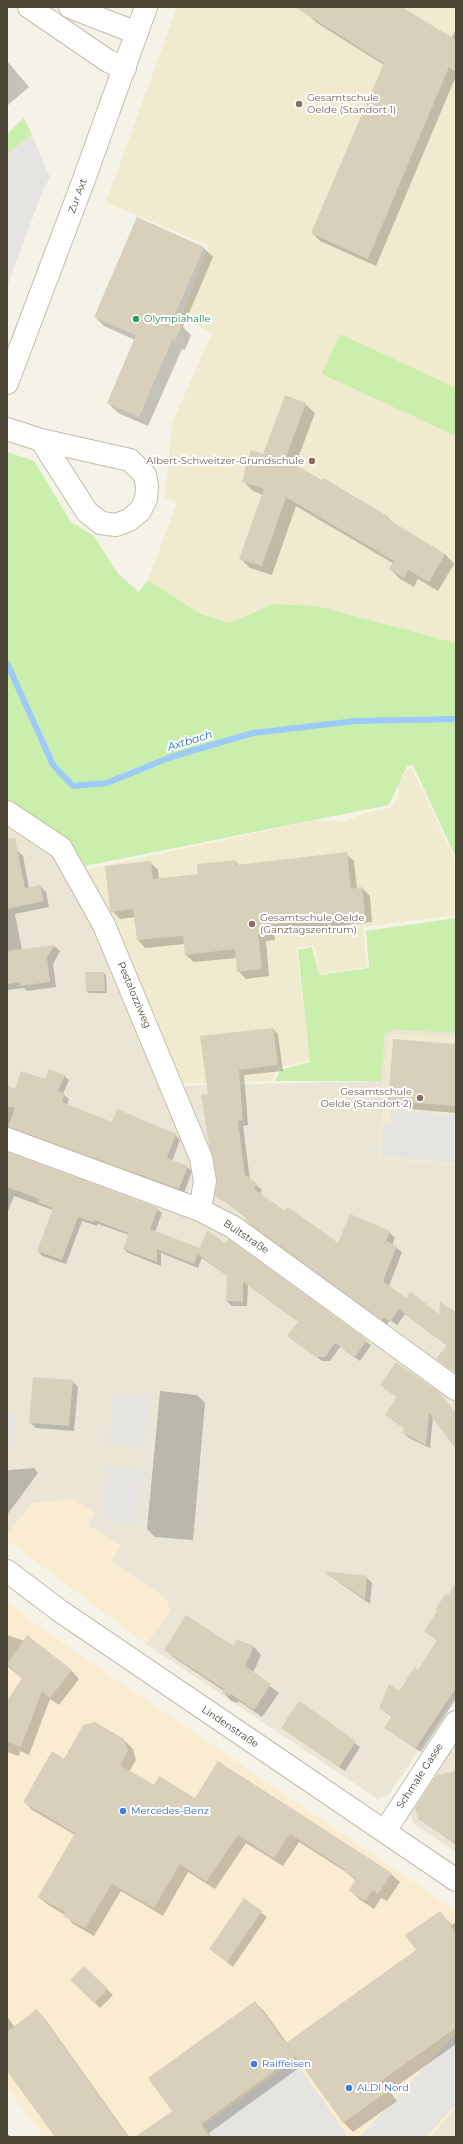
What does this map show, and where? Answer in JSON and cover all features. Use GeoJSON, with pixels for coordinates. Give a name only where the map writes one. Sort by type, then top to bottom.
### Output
{"type":"FeatureCollection","features":[{"type":"Feature","properties":{"kind":"street"},"geometry":{"type":"LineString","coordinates":[[29,7],[108,60],[125,68]]}},
{"type":"Feature","properties":{"kind":"street"},"geometry":{"type":"LineString","coordinates":[[70,7],[137,33]]}},
{"type":"Feature","properties":{"kind":"street","name":"Zur Axt"},"geometry":{"type":"LineString","coordinates":[[7,383],[125,68],[146,7]]}},
{"type":"Feature","properties":{"kind":"street"},"geometry":{"type":"LineString","coordinates":[[7,429],[41,440],[130,460],[145,475],[147,486],[146,499],[140,511],[129,520],[116,525],[101,523],[87,512],[41,440]]}},
{"type":"Feature","properties":{"kind":"street","name":"Pestalozziweg"},"geometry":{"type":"LineString","coordinates":[[7,812],[61,848],[104,925],[201,1158],[206,1182],[200,1210]]}},
{"type":"Feature","properties":{"kind":"street","name":"Bultstraße"},"geometry":{"type":"LineString","coordinates":[[7,1138],[200,1210],[233,1227],[456,1389]]}},
{"type":"Feature","properties":{"kind":"street","name":"Lindenstraße"},"geometry":{"type":"LineString","coordinates":[[7,1571],[60,1611],[456,1880]]}},
{"type":"Feature","properties":{"kind":"street","name":"Schmale Gasse"},"geometry":{"type":"LineString","coordinates":[[385,1831],[456,1722]]}},
{"type":"Feature","properties":{"kind":"shaded area"},"geometry":{"type":"Polygon","coordinates":[[[177,7],[456,7],[456,643],[317,606],[273,604],[230,623],[201,614],[148,580],[177,503],[165,498],[172,423],[212,333],[181,318],[209,246],[106,202],[177,7]]]}},
{"type":"Feature","properties":{"kind":"shaded area"},"geometry":{"type":"Polygon","coordinates":[[[32,135],[50,177],[43,190],[7,287],[7,154],[32,135]]]}},
{"type":"Feature","properties":{"kind":"shaded area","name":"Gesamtschule Oelde (Ganztagszentrum)"},"geometry":{"type":"Polygon","coordinates":[[[412,768],[456,862],[456,915],[363,927],[367,967],[319,974],[314,945],[296,947],[310,1060],[277,1068],[272,1081],[178,1084],[85,870],[312,821],[347,821],[362,814],[389,808],[393,806],[398,796],[399,783],[407,770],[412,768]]]}},
{"type":"Feature","properties":{"kind":"shaded area"},"geometry":{"type":"Polygon","coordinates":[[[7,822],[54,854],[96,928],[192,1161],[195,1176],[186,1197],[7,1130],[7,822]]]}},
{"type":"Feature","properties":{"kind":"shaded area"},"geometry":{"type":"Polygon","coordinates":[[[394,1030],[456,1033],[456,1376],[209,1205],[177,1086],[381,1081],[385,1033],[394,1030]]]}},
{"type":"Feature","properties":{"kind":"shaded area","name":"Gesamtschule Oelde (Standort 2)"},"geometry":{"type":"Polygon","coordinates":[[[389,1034],[456,1037],[456,1165],[378,1159],[389,1034]]]}},
{"type":"Feature","properties":{"kind":"shaded area"},"geometry":{"type":"Polygon","coordinates":[[[391,1110],[456,1115],[456,1163],[380,1157],[383,1123],[390,1124],[391,1110]]]}},
{"type":"Feature","properties":{"kind":"shaded area"},"geometry":{"type":"Polygon","coordinates":[[[7,1146],[201,1217],[456,1400],[456,1695],[389,1794],[378,1799],[146,1644],[170,1610],[165,1598],[111,1562],[88,1525],[95,1513],[33,1503],[7,1535],[7,1146]]]}},
{"type":"Feature","properties":{"kind":"shaded area"},"geometry":{"type":"Polygon","coordinates":[[[113,1393],[149,1396],[144,1448],[109,1445],[113,1393]]]}},
{"type":"Feature","properties":{"kind":"shaded area"},"geometry":{"type":"Polygon","coordinates":[[[7,1411],[16,1415],[12,1450],[7,1447],[7,1411]]]}},
{"type":"Feature","properties":{"kind":"shaded area"},"geometry":{"type":"Polygon","coordinates":[[[106,1467],[143,1470],[138,1523],[102,1521],[106,1467]]]}},
{"type":"Feature","properties":{"kind":"shaded area"},"geometry":{"type":"Polygon","coordinates":[[[72,1499],[95,1513],[88,1525],[121,1545],[111,1562],[165,1598],[170,1610],[146,1644],[7,1540],[7,1535],[32,1503],[72,1499]]]}},
{"type":"Feature","properties":{"kind":"shaded area"},"geometry":{"type":"Polygon","coordinates":[[[7,1602],[45,1631],[456,1911],[456,2108],[430,2137],[44,2137],[7,2088],[7,1602]]]}},
{"type":"Feature","properties":{"kind":"shaded area"},"geometry":{"type":"Polygon","coordinates":[[[456,1739],[456,1852],[414,1824],[410,1812],[456,1739]]]}},
{"type":"Feature","properties":{"kind":"shaded area"},"geometry":{"type":"Polygon","coordinates":[[[456,2033],[456,2104],[426,2137],[360,2137],[456,2033]]]}},
{"type":"Feature","properties":{"kind":"shaded area"},"geometry":{"type":"Polygon","coordinates":[[[295,2060],[348,2137],[213,2137],[205,2125],[295,2060]]]}},
{"type":"Feature","properties":{"kind":"shaded area"},"geometry":{"type":"Polygon","coordinates":[[[456,2108],[456,2137],[430,2137],[456,2108]]]}},
{"type":"Feature","properties":{"kind":"green space"},"geometry":{"type":"Polygon","coordinates":[[[24,118],[32,135],[7,154],[7,134],[24,118]]]}},
{"type":"Feature","properties":{"kind":"green space"},"geometry":{"type":"Polygon","coordinates":[[[340,334],[456,388],[456,436],[322,374],[340,334]]]}},
{"type":"Feature","properties":{"kind":"green space"},"geometry":{"type":"Polygon","coordinates":[[[7,452],[34,461],[71,522],[94,536],[118,574],[139,592],[148,580],[201,614],[230,623],[273,604],[317,606],[456,643],[456,858],[413,765],[407,766],[389,805],[80,867],[7,805],[7,452]]]}},
{"type":"Feature","properties":{"kind":"green space"},"geometry":{"type":"Polygon","coordinates":[[[456,918],[456,1033],[394,1030],[385,1033],[381,1081],[275,1081],[280,1070],[310,1062],[298,950],[312,947],[319,975],[369,968],[366,931],[456,918]]]}},
{"type":"Feature","properties":{"kind":"building"},"geometry":{"type":"Polygon","coordinates":[[[295,7],[402,7],[456,40],[456,72],[449,67],[368,259],[311,233],[384,63],[295,7]]]}},
{"type":"Feature","properties":{"kind":"building","name":"Olympiahalle"},"geometry":{"type":"Polygon","coordinates":[[[137,217],[204,247],[172,321],[182,325],[175,341],[172,340],[139,417],[107,403],[136,335],[94,317],[137,217]]]}},
{"type":"Feature","properties":{"kind":"building"},"geometry":{"type":"Polygon","coordinates":[[[285,395],[306,403],[285,459],[322,480],[324,478],[388,516],[386,518],[445,554],[429,582],[408,570],[404,578],[389,569],[394,561],[286,497],[262,566],[239,559],[264,489],[242,482],[244,472],[251,450],[263,454],[285,395]]]}},
{"type":"Feature","properties":{"kind":"building"},"geometry":{"type":"Polygon","coordinates":[[[15,838],[25,888],[40,885],[44,901],[7,909],[7,839],[15,838]]]}},
{"type":"Feature","properties":{"kind":"building"},"geometry":{"type":"Polygon","coordinates":[[[347,852],[351,889],[362,887],[365,914],[266,925],[268,933],[258,934],[262,969],[237,972],[235,949],[185,955],[183,936],[137,940],[133,909],[111,912],[110,910],[105,866],[151,861],[153,879],[198,874],[197,864],[236,860],[236,865],[347,852]]]}},
{"type":"Feature","properties":{"kind":"building"},"geometry":{"type":"Polygon","coordinates":[[[55,945],[47,957],[50,982],[20,986],[20,982],[7,984],[7,951],[55,945]]]}},
{"type":"Feature","properties":{"kind":"building"},"geometry":{"type":"Polygon","coordinates":[[[85,972],[104,972],[105,991],[86,991],[85,972]]]}},
{"type":"Feature","properties":{"kind":"building"},"geometry":{"type":"Polygon","coordinates":[[[273,1028],[278,1065],[239,1070],[243,1120],[238,1121],[245,1175],[258,1184],[254,1189],[285,1211],[288,1207],[338,1243],[350,1214],[390,1231],[386,1241],[397,1246],[383,1281],[406,1298],[411,1292],[439,1314],[440,1302],[456,1312],[456,1369],[454,1372],[436,1359],[447,1345],[399,1309],[390,1322],[384,1318],[382,1320],[245,1220],[247,1217],[215,1196],[217,1179],[209,1145],[201,1095],[208,1094],[200,1036],[273,1028]]]}},
{"type":"Feature","properties":{"kind":"building"},"geometry":{"type":"Polygon","coordinates":[[[393,1039],[456,1044],[456,1106],[388,1101],[393,1039]]]}},
{"type":"Feature","properties":{"kind":"building"},"geometry":{"type":"Polygon","coordinates":[[[49,1069],[65,1075],[58,1091],[65,1094],[62,1102],[112,1122],[117,1109],[176,1134],[167,1158],[188,1166],[179,1189],[8,1127],[15,1108],[7,1106],[7,1086],[15,1089],[21,1071],[45,1079],[49,1069]]]}},
{"type":"Feature","properties":{"kind":"building"},"geometry":{"type":"Polygon","coordinates":[[[7,1152],[158,1208],[150,1229],[200,1248],[207,1230],[225,1243],[229,1239],[367,1340],[355,1357],[335,1343],[325,1357],[316,1357],[287,1336],[298,1322],[243,1282],[243,1302],[226,1301],[227,1275],[198,1254],[194,1264],[157,1249],[157,1262],[123,1249],[129,1233],[94,1220],[93,1222],[78,1217],[62,1260],[37,1251],[53,1208],[38,1202],[39,1199],[7,1187],[7,1152]]]}},
{"type":"Feature","properties":{"kind":"building"},"geometry":{"type":"Polygon","coordinates":[[[396,1362],[439,1392],[456,1413],[456,1449],[429,1413],[426,1445],[403,1433],[404,1428],[385,1415],[397,1397],[380,1385],[396,1362]]]}},
{"type":"Feature","properties":{"kind":"building"},"geometry":{"type":"Polygon","coordinates":[[[33,1377],[73,1380],[69,1426],[29,1423],[33,1377]]]}},
{"type":"Feature","properties":{"kind":"building"},"geometry":{"type":"Polygon","coordinates":[[[323,1571],[367,1576],[365,1599],[323,1571]]]}},
{"type":"Feature","properties":{"kind":"building"},"geometry":{"type":"Polygon","coordinates":[[[456,1583],[456,1688],[416,1748],[384,1728],[392,1716],[379,1708],[389,1684],[399,1691],[415,1667],[418,1670],[437,1640],[424,1631],[437,1611],[435,1610],[446,1593],[448,1595],[456,1583]]]}},
{"type":"Feature","properties":{"kind":"building"},"geometry":{"type":"Polygon","coordinates":[[[186,1615],[234,1646],[236,1639],[254,1646],[245,1666],[271,1684],[254,1710],[231,1694],[230,1696],[222,1693],[224,1689],[164,1650],[186,1615]]]}},
{"type":"Feature","properties":{"kind":"building"},"geometry":{"type":"Polygon","coordinates":[[[27,1635],[72,1670],[50,1698],[42,1691],[21,1747],[7,1742],[7,1701],[22,1678],[7,1664],[27,1635]]]}},
{"type":"Feature","properties":{"kind":"building"},"geometry":{"type":"Polygon","coordinates":[[[299,1701],[356,1741],[339,1767],[281,1728],[299,1701]]]}},
{"type":"Feature","properties":{"kind":"building"},"geometry":{"type":"Polygon","coordinates":[[[95,1722],[124,1739],[128,1751],[120,1765],[154,1785],[159,1776],[195,1798],[218,1761],[392,1873],[378,1894],[373,1890],[365,1901],[349,1890],[356,1879],[345,1872],[346,1870],[290,1834],[274,1858],[238,1835],[206,1882],[180,1864],[154,1908],[112,1884],[85,1928],[63,1916],[65,1912],[38,1897],[75,1833],[23,1802],[52,1751],[64,1759],[83,1725],[95,1722]]]}},
{"type":"Feature","properties":{"kind":"building"},"geometry":{"type":"Polygon","coordinates":[[[456,1771],[456,1844],[418,1819],[415,1808],[437,1775],[456,1771]]]}},
{"type":"Feature","properties":{"kind":"building"},"geometry":{"type":"Polygon","coordinates":[[[244,1898],[262,1911],[227,1962],[209,1949],[244,1898]]]}},
{"type":"Feature","properties":{"kind":"building"},"geometry":{"type":"Polygon","coordinates":[[[440,1911],[456,1933],[456,2028],[381,2081],[388,2091],[343,2123],[286,2043],[416,1950],[405,1935],[440,1911]]]}},
{"type":"Feature","properties":{"kind":"building"},"geometry":{"type":"Polygon","coordinates":[[[84,1966],[108,1989],[94,2003],[70,1980],[84,1966]]]}},
{"type":"Feature","properties":{"kind":"building"},"geometry":{"type":"Polygon","coordinates":[[[255,2001],[295,2056],[201,2124],[210,2137],[135,2137],[172,2111],[148,2078],[255,2001]]]}},
{"type":"Feature","properties":{"kind":"building"},"geometry":{"type":"Polygon","coordinates":[[[37,2009],[128,2137],[55,2137],[7,2071],[7,2032],[37,2009]]]}},
{"type":"Feature","properties":{"kind":"waterway","name":"Axtbach"},"geometry":{"type":"LineString","coordinates":[[7,663],[53,765],[73,786],[107,783],[171,757],[253,733],[356,721],[456,719]]}},
{"type":"Feature","properties":{"kind":"place","name":"Gesamtschule Oelde (Standort 1)"},"geometry":{"type":"Point","coordinates":[299,104]}},
{"type":"Feature","properties":{"kind":"place","name":"Olympiahalle"},"geometry":{"type":"Point","coordinates":[136,319]}},
{"type":"Feature","properties":{"kind":"place","name":"Albert-Schweitzer-Grundschule"},"geometry":{"type":"Point","coordinates":[312,461]}},
{"type":"Feature","properties":{"kind":"place","name":"Gesamtschule Oelde (Ganztagszentrum)"},"geometry":{"type":"Point","coordinates":[252,924]}},
{"type":"Feature","properties":{"kind":"place","name":"Gesamtschule Oelde (Standort 2)"},"geometry":{"type":"Point","coordinates":[420,1098]}},
{"type":"Feature","properties":{"kind":"place","name":"Mercedes-Benz"},"geometry":{"type":"Point","coordinates":[123,1811]}},
{"type":"Feature","properties":{"kind":"place","name":"Raiffeisen"},"geometry":{"type":"Point","coordinates":[254,2064]}},
{"type":"Feature","properties":{"kind":"place","name":"ALDI Nord"},"geometry":{"type":"Point","coordinates":[349,2088]}}]}
